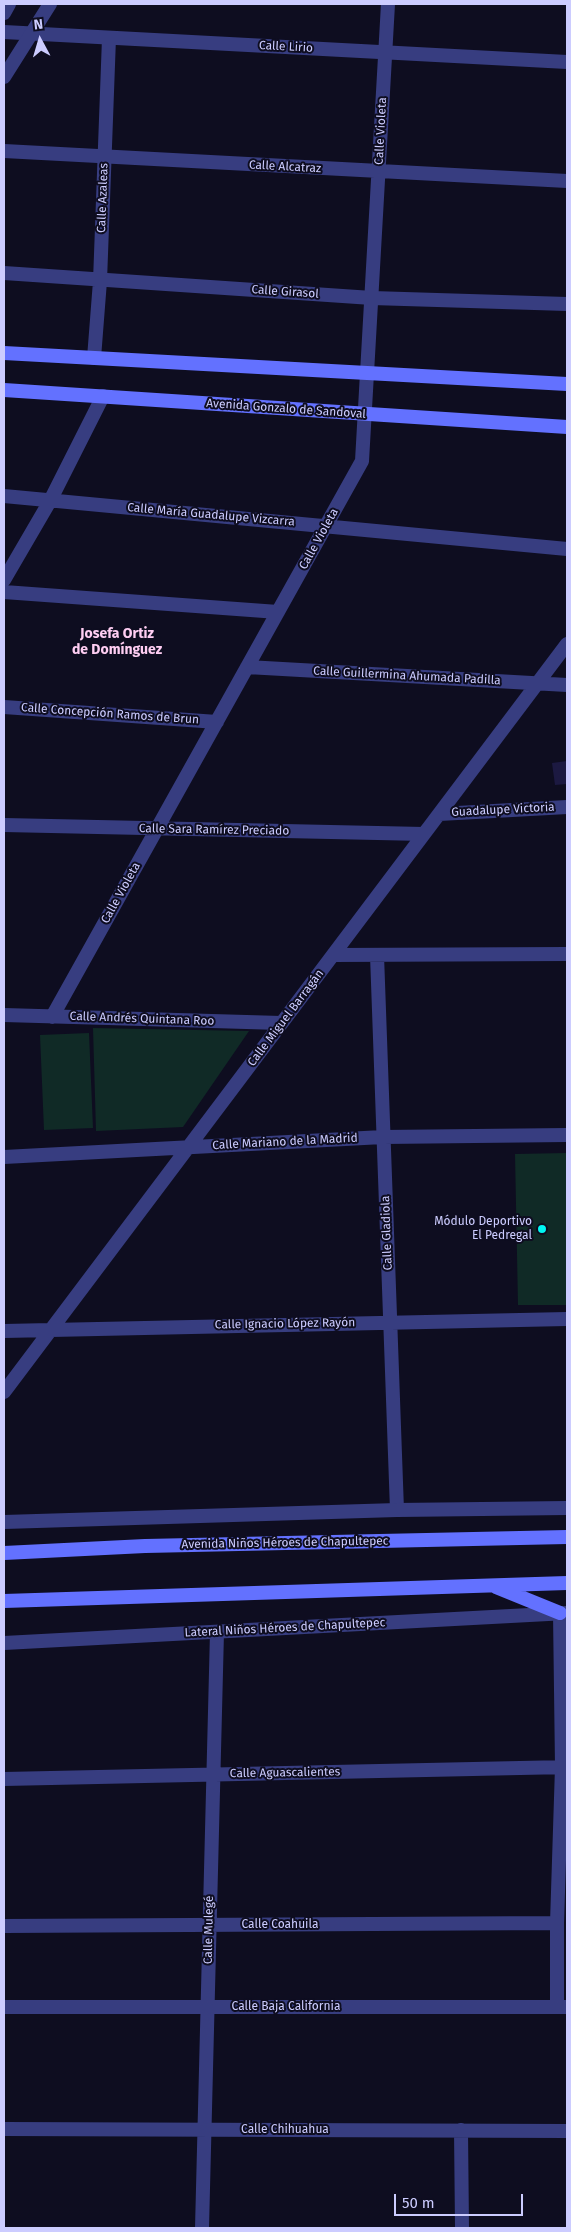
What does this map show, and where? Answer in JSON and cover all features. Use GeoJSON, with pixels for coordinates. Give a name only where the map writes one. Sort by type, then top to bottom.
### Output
{"type":"FeatureCollection","features":[{"type":"Feature","properties":{"kind":"main road"},"geometry":{"type":"LineString","coordinates":[[4,353],[567,384]]}},
{"type":"Feature","properties":{"kind":"main road","name":"Avenida Gonzalo de Sandoval"},"geometry":{"type":"LineString","coordinates":[[4,390],[567,427]]}},
{"type":"Feature","properties":{"kind":"main road","name":"Avenida Niños Héroes de Chapultepec"},"geometry":{"type":"LineString","coordinates":[[4,1554],[145,1546],[567,1537]]}},
{"type":"Feature","properties":{"kind":"main road"},"geometry":{"type":"LineString","coordinates":[[4,1601],[567,1583]]}},
{"type":"Feature","properties":{"kind":"main road"},"geometry":{"type":"LineString","coordinates":[[491,1585],[564,1613]]}},
{"type":"Feature","properties":{"kind":"street"},"geometry":{"type":"LineString","coordinates":[[4,13],[9,4]]}},
{"type":"Feature","properties":{"kind":"street"},"geometry":{"type":"LineString","coordinates":[[4,77],[50,4]]}},
{"type":"Feature","properties":{"kind":"street","name":"Calle Violeta"},"geometry":{"type":"LineString","coordinates":[[52,1017],[362,462],[388,4]]}},
{"type":"Feature","properties":{"kind":"street","name":"Calle Lirio"},"geometry":{"type":"LineString","coordinates":[[4,32],[567,62]]}},
{"type":"Feature","properties":{"kind":"street","name":"Calle Azaleas"},"geometry":{"type":"LineString","coordinates":[[94,358],[100,281],[109,38]]}},
{"type":"Feature","properties":{"kind":"street","name":"Calle Alcatraz"},"geometry":{"type":"LineString","coordinates":[[4,151],[567,181]]}},
{"type":"Feature","properties":{"kind":"street","name":"Calle Girasol"},"geometry":{"type":"LineString","coordinates":[[4,273],[372,298],[567,304]]}},
{"type":"Feature","properties":{"kind":"street"},"geometry":{"type":"LineString","coordinates":[[4,580],[50,501],[103,396]]}},
{"type":"Feature","properties":{"kind":"street","name":"Calle María Guadalupe Vizcarra"},"geometry":{"type":"LineString","coordinates":[[4,496],[567,549]]}},
{"type":"Feature","properties":{"kind":"street"},"geometry":{"type":"LineString","coordinates":[[4,592],[278,612]]}},
{"type":"Feature","properties":{"kind":"street","name":"Calle Miguel Barragán"},"geometry":{"type":"LineString","coordinates":[[4,1392],[567,644]]}},
{"type":"Feature","properties":{"kind":"street","name":"Calle Guillermina Ahumada Padilla"},"geometry":{"type":"LineString","coordinates":[[247,667],[567,685]]}},
{"type":"Feature","properties":{"kind":"street","name":"Calle Concepción Ramos de Brun"},"geometry":{"type":"LineString","coordinates":[[4,706],[216,722]]}},
{"type":"Feature","properties":{"kind":"street","name":"Guadalupe Victoria"},"geometry":{"type":"LineString","coordinates":[[439,814],[567,806]]}},
{"type":"Feature","properties":{"kind":"street","name":"Calle Sara Ramírez Preciado"},"geometry":{"type":"LineString","coordinates":[[4,825],[424,834]]}},
{"type":"Feature","properties":{"kind":"street"},"geometry":{"type":"LineString","coordinates":[[333,955],[567,954]]}},
{"type":"Feature","properties":{"kind":"street","name":"Calle Gladiola"},"geometry":{"type":"LineString","coordinates":[[377,955],[397,1510]]}},
{"type":"Feature","properties":{"kind":"street","name":"Calle Andrés Quintana Roo"},"geometry":{"type":"LineString","coordinates":[[4,1015],[281,1023]]}},
{"type":"Feature","properties":{"kind":"street","name":"Calle Mariano de la Madrid"},"geometry":{"type":"LineString","coordinates":[[4,1157],[384,1137],[567,1135]]}},
{"type":"Feature","properties":{"kind":"street","name":"Calle Ignacio López Rayón"},"geometry":{"type":"LineString","coordinates":[[4,1331],[52,1328],[567,1319]]}},
{"type":"Feature","properties":{"kind":"street"},"geometry":{"type":"LineString","coordinates":[[4,1522],[397,1510],[567,1508]]}},
{"type":"Feature","properties":{"kind":"street"},"geometry":{"type":"LineString","coordinates":[[562,2007],[557,1923],[565,1767],[564,1613]]}},
{"type":"Feature","properties":{"kind":"street","name":"Lateral Niños Héroes de Chapultepec"},"geometry":{"type":"LineString","coordinates":[[4,1643],[564,1613]]}},
{"type":"Feature","properties":{"kind":"street","name":"Calle Mulegé"},"geometry":{"type":"LineString","coordinates":[[202,2228],[217,1632]]}},
{"type":"Feature","properties":{"kind":"street","name":"Calle Aguascalientes"},"geometry":{"type":"LineString","coordinates":[[4,1779],[565,1767]]}},
{"type":"Feature","properties":{"kind":"street","name":"Calle Coahuila"},"geometry":{"type":"LineString","coordinates":[[4,1926],[557,1923]]}},
{"type":"Feature","properties":{"kind":"street","name":"Calle Baja California"},"geometry":{"type":"LineString","coordinates":[[4,2007],[562,2007]]}},
{"type":"Feature","properties":{"kind":"street","name":"Calle Chihuahua"},"geometry":{"type":"LineString","coordinates":[[4,2129],[567,2131]]}},
{"type":"Feature","properties":{"kind":"street"},"geometry":{"type":"LineString","coordinates":[[461,2130],[462,2228]]}},
{"type":"Feature","properties":{"kind":"green space"},"geometry":{"type":"Polygon","coordinates":[[[93,1028],[249,1031],[183,1127],[96,1131],[93,1028]]]}},
{"type":"Feature","properties":{"kind":"green space"},"geometry":{"type":"Polygon","coordinates":[[[89,1033],[93,1128],[44,1130],[40,1035],[89,1033]]]}},
{"type":"Feature","properties":{"kind":"green space","name":"Módulo Deportivo El Pedregal"},"geometry":{"type":"Polygon","coordinates":[[[567,1153],[567,1305],[518,1305],[515,1154],[567,1153]]]}},
{"type":"Feature","properties":{"kind":"building"},"geometry":{"type":"Polygon","coordinates":[[[567,761],[567,784],[555,785],[552,763],[567,761]]]}},
{"type":"Feature","properties":{"kind":"place","name":"Módulo Deportivo El Pedregal"},"geometry":{"type":"Point","coordinates":[542,1229]}},
{"type":"Feature","properties":{"kind":"district","name":"Josefa Ortiz de Domínguez"},"geometry":{"type":"Point","coordinates":[117,642]}}]}
